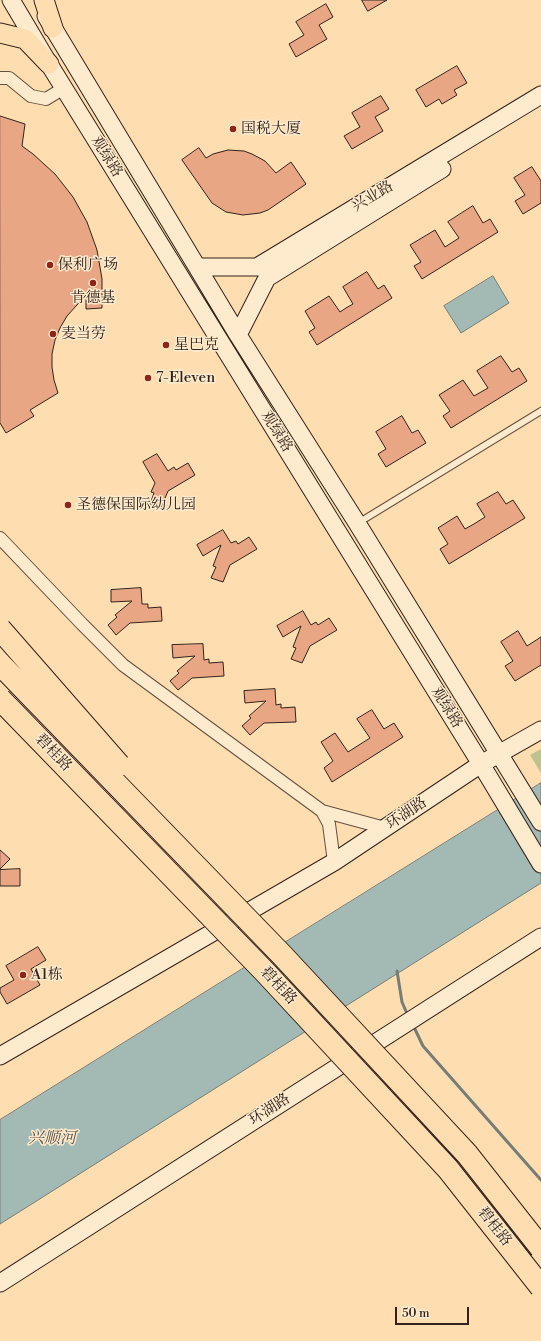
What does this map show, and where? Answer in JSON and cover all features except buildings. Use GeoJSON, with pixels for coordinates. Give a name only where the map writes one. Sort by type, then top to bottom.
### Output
{"type":"FeatureCollection","features":[{"type":"Feature","properties":{"kind":"highway"},"geometry":{"type":"LineString","coordinates":[[0,629],[298,972]]}},
{"type":"Feature","properties":{"kind":"highway","name":"碧桂路"},"geometry":{"type":"LineString","coordinates":[[0,664],[298,972],[467,1154],[541,1248]]}},
{"type":"Feature","properties":{"kind":"highway","name":"碧桂路"},"geometry":{"type":"LineString","coordinates":[[0,699],[264,971],[448,1169],[541,1287]]}},
{"type":"Feature","properties":{"kind":"main road","name":"观绿路"},"geometry":{"type":"LineString","coordinates":[[11,0],[48,64],[481,764],[541,864]]}},
{"type":"Feature","properties":{"kind":"main road","name":"观绿路"},"geometry":{"type":"LineString","coordinates":[[37,0],[238,335],[358,523],[541,822]]}},
{"type":"Feature","properties":{"kind":"main road"},"geometry":{"type":"LineString","coordinates":[[44,0],[53,28]]}},
{"type":"Feature","properties":{"kind":"main road"},"geometry":{"type":"LineString","coordinates":[[0,33],[25,39],[48,64]]}},
{"type":"Feature","properties":{"kind":"main road","name":"兴业路"},"geometry":{"type":"LineString","coordinates":[[197,267],[257,267],[541,95]]}},
{"type":"Feature","properties":{"kind":"main road","name":"兴业路"},"geometry":{"type":"LineString","coordinates":[[238,335],[267,278],[541,107]]}},
{"type":"Feature","properties":{"kind":"main road","name":"环湖路"},"geometry":{"type":"LineString","coordinates":[[0,1056],[334,862],[481,764],[541,730]]}},
{"type":"Feature","properties":{"kind":"main road","name":"环湖路"},"geometry":{"type":"LineString","coordinates":[[0,1283],[541,937]]}},
{"type":"Feature","properties":{"kind":"street"},"geometry":{"type":"LineString","coordinates":[[0,78],[9,78],[31,96],[46,99],[64,88]]}},
{"type":"Feature","properties":{"kind":"street"},"geometry":{"type":"LineString","coordinates":[[0,538],[123,665],[322,811],[385,828]]}},
{"type":"Feature","properties":{"kind":"street"},"geometry":{"type":"LineString","coordinates":[[322,811],[329,824],[334,862]]}},
{"type":"Feature","properties":{"kind":"lane"},"geometry":{"type":"LineString","coordinates":[[358,523],[541,411]]}},
{"type":"Feature","properties":{"kind":"green space"},"geometry":{"type":"Polygon","coordinates":[[[541,749],[541,773],[530,755],[541,749]]]}},
{"type":"Feature","properties":{"kind":"water"},"geometry":{"type":"Polygon","coordinates":[[[493,276],[509,303],[461,333],[444,306],[493,276]]]}},
{"type":"Feature","properties":{"kind":"water","name":"兴顺河"},"geometry":{"type":"Polygon","coordinates":[[[541,783],[541,883],[0,1224],[0,1120],[541,783]]]}},
{"type":"Feature","properties":{"kind":"waterway"},"geometry":{"type":"LineString","coordinates":[[397,971],[402,1002],[408,1016]]}},
{"type":"Feature","properties":{"kind":"waterway"},"geometry":{"type":"LineString","coordinates":[[413,1025],[423,1046],[541,1180]]}},
{"type":"Feature","properties":{"kind":"place","name":"国税大厦"},"geometry":{"type":"Point","coordinates":[233,129]}},
{"type":"Feature","properties":{"kind":"place","name":"保利广场"},"geometry":{"type":"Point","coordinates":[50,265]}},
{"type":"Feature","properties":{"kind":"place","name":"肯德基"},"geometry":{"type":"Point","coordinates":[93,283]}},
{"type":"Feature","properties":{"kind":"place","name":"麦当劳"},"geometry":{"type":"Point","coordinates":[53,334]}},
{"type":"Feature","properties":{"kind":"place","name":"星巴克"},"geometry":{"type":"Point","coordinates":[166,345]}},
{"type":"Feature","properties":{"kind":"place","name":"7-Eleven"},"geometry":{"type":"Point","coordinates":[148,378]}},
{"type":"Feature","properties":{"kind":"place","name":"圣德保国际幼儿园"},"geometry":{"type":"Point","coordinates":[68,505]}},
{"type":"Feature","properties":{"kind":"place","name":"A1栋"},"geometry":{"type":"Point","coordinates":[23,975]}}]}
